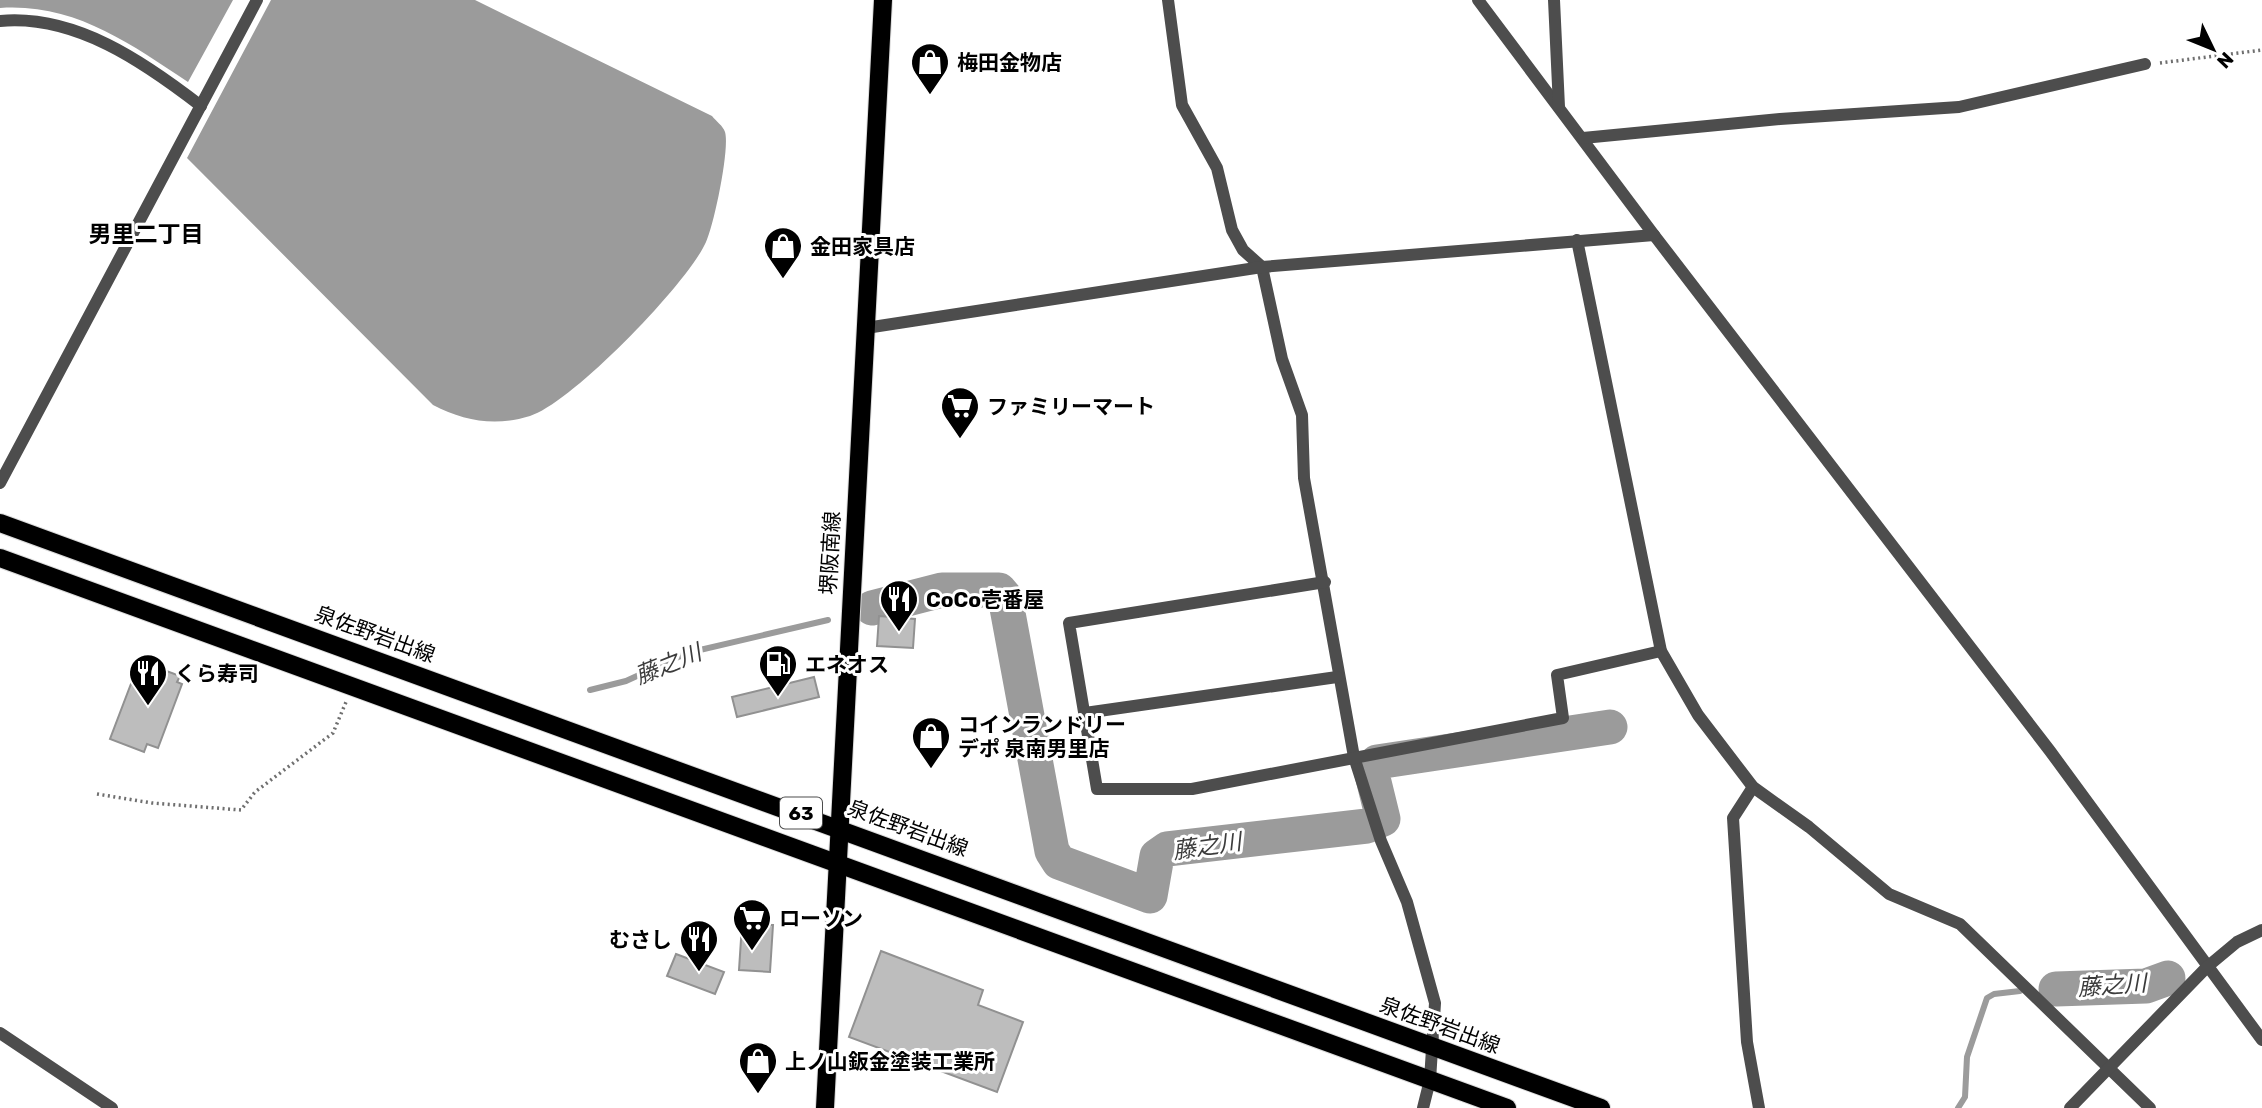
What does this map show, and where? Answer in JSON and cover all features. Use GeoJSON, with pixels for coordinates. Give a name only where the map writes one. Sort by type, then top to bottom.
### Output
{"type":"FeatureCollection","features":[{"type":"Feature","properties":{"kind":"main road","name":"堺阪南線"},"geometry":{"type":"LineString","coordinates":[[825,1108],[838,866],[837,826],[883,0]]}},
{"type":"Feature","properties":{"kind":"main road","name":"泉佐野岩出線"},"geometry":{"type":"LineString","coordinates":[[0,523],[837,826],[1601,1108]]}},
{"type":"Feature","properties":{"kind":"main road","name":"63"},"geometry":{"type":"LineString","coordinates":[[0,558],[1507,1108]]}},
{"type":"Feature","properties":{"kind":"street"},"geometry":{"type":"LineString","coordinates":[[0,483],[257,0]]}},
{"type":"Feature","properties":{"kind":"street"},"geometry":{"type":"LineString","coordinates":[[1168,0],[1182,105],[1217,167],[1233,229],[1243,250],[1262,267],[1282,359],[1302,415],[1304,478],[1325,582],[1337,677],[1354,757],[1375,823],[1407,902],[1436,1003],[1430,1080],[1423,1108]]}},
{"type":"Feature","properties":{"kind":"street"},"geometry":{"type":"LineString","coordinates":[[1478,0],[1654,235],[2050,751],[2262,1040]]}},
{"type":"Feature","properties":{"kind":"street"},"geometry":{"type":"LineString","coordinates":[[1555,0],[1559,107]]}},
{"type":"Feature","properties":{"kind":"street"},"geometry":{"type":"LineString","coordinates":[[0,21],[22,19],[76,30],[160,74],[201,106]]}},
{"type":"Feature","properties":{"kind":"street"},"geometry":{"type":"LineString","coordinates":[[1583,138],[1780,119],[1959,107],[2145,64]]}},
{"type":"Feature","properties":{"kind":"street"},"geometry":{"type":"LineString","coordinates":[[866,328],[1262,267],[1654,235]]}},
{"type":"Feature","properties":{"kind":"street"},"geometry":{"type":"LineString","coordinates":[[1577,240],[1661,650],[1698,715],[1753,787],[1809,827],[1889,894],[1960,925],[2150,1108]]}},
{"type":"Feature","properties":{"kind":"street"},"geometry":{"type":"LineString","coordinates":[[1325,582],[1069,622],[1097,789],[1192,789],[1563,718],[1557,675],[1661,650]]}},
{"type":"Feature","properties":{"kind":"street"},"geometry":{"type":"LineString","coordinates":[[1084,713],[1337,677]]}},
{"type":"Feature","properties":{"kind":"street"},"geometry":{"type":"LineString","coordinates":[[1753,787],[1733,818],[1747,1042],[1759,1108]]}},
{"type":"Feature","properties":{"kind":"street"},"geometry":{"type":"LineString","coordinates":[[2070,1108],[2107,1066],[2207,967],[2237,942],[2262,930]]}},
{"type":"Feature","properties":{"kind":"street"},"geometry":{"type":"LineString","coordinates":[[0,1033],[112,1108]]}},
{"type":"Feature","properties":{"kind":"path"},"geometry":{"type":"LineString","coordinates":[[2145,64],[2262,50]]}},
{"type":"Feature","properties":{"kind":"path"},"geometry":{"type":"LineString","coordinates":[[97,794],[152,803],[242,810],[255,792],[333,733],[353,688]]}},
{"type":"Feature","properties":{"kind":"shaded area"},"geometry":{"type":"Polygon","coordinates":[[[0,0],[233,0],[188,82],[144,53],[100,29],[52,12],[0,8],[0,0]]]}},
{"type":"Feature","properties":{"kind":"shaded area"},"geometry":{"type":"Polygon","coordinates":[[[271,0],[475,0],[712,116],[725,132],[725,154],[713,220],[706,242],[695,261],[627,340],[573,389],[549,406],[530,416],[492,422],[456,415],[433,405],[187,158],[271,0]]]}},
{"type":"Feature","properties":{"kind":"building"},"geometry":{"type":"Polygon","coordinates":[[[879,616],[915,619],[913,648],[877,646],[879,616]]]}},
{"type":"Feature","properties":{"kind":"building"},"geometry":{"type":"Polygon","coordinates":[[[153,666],[180,676],[177,682],[182,684],[158,748],[147,744],[144,752],[110,739],[137,668],[150,673],[153,666]]]}},
{"type":"Feature","properties":{"kind":"building"},"geometry":{"type":"Polygon","coordinates":[[[814,677],[819,697],[737,717],[732,697],[814,677]]]}},
{"type":"Feature","properties":{"kind":"building"},"geometry":{"type":"Polygon","coordinates":[[[742,924],[773,925],[770,972],[739,970],[742,924]]]}},
{"type":"Feature","properties":{"kind":"building"},"geometry":{"type":"Polygon","coordinates":[[[881,951],[983,990],[978,1005],[1023,1022],[997,1092],[849,1037],[881,951]]]}},
{"type":"Feature","properties":{"kind":"building"},"geometry":{"type":"Polygon","coordinates":[[[676,954],[724,972],[715,994],[667,976],[676,954]]]}},
{"type":"Feature","properties":{"kind":"waterway","name":"藤之川"},"geometry":{"type":"LineString","coordinates":[[872,608],[942,590],[999,590],[1005,597],[1052,851],[1059,862],[1150,896],[1157,856],[1167,849],[1367,826],[1383,819],[1371,770],[1377,762],[1610,727]]}},
{"type":"Feature","properties":{"kind":"waterway","name":"藤之川"},"geometry":{"type":"LineString","coordinates":[[590,690],[626,681],[687,653],[828,620]]}},
{"type":"Feature","properties":{"kind":"waterway","name":"藤之川"},"geometry":{"type":"LineString","coordinates":[[2056,989],[2146,986],[2168,978]]}},
{"type":"Feature","properties":{"kind":"waterway"},"geometry":{"type":"LineString","coordinates":[[1958,1108],[1965,1097],[1967,1057],[1987,998],[1994,994],[2020,991]]}},
{"type":"Feature","properties":{"kind":"place","name":"梅田金物店"},"geometry":{"type":"Point","coordinates":[930,96]}},
{"type":"Feature","properties":{"kind":"place","name":"金田家具店"},"geometry":{"type":"Point","coordinates":[783,280]}},
{"type":"Feature","properties":{"kind":"place","name":"ファミリーマート"},"geometry":{"type":"Point","coordinates":[960,440]}},
{"type":"Feature","properties":{"kind":"place","name":"CoCo壱番屋"},"geometry":{"type":"Point","coordinates":[899,633]}},
{"type":"Feature","properties":{"kind":"place","name":"エネオス"},"geometry":{"type":"Point","coordinates":[778,698]}},
{"type":"Feature","properties":{"kind":"place","name":"くら寿司"},"geometry":{"type":"Point","coordinates":[148,707]}},
{"type":"Feature","properties":{"kind":"place","name":"コインランドリー デポ 泉南男里店"},"geometry":{"type":"Point","coordinates":[931,770]}},
{"type":"Feature","properties":{"kind":"place","name":"ローソン"},"geometry":{"type":"Point","coordinates":[752,952]}},
{"type":"Feature","properties":{"kind":"place","name":"むさし"},"geometry":{"type":"Point","coordinates":[699,973]}},
{"type":"Feature","properties":{"kind":"place","name":"上ノ山鈑金塗装工業所"},"geometry":{"type":"Point","coordinates":[758,1095]}},
{"type":"Feature","properties":{"kind":"district","name":"男里二丁目"},"geometry":{"type":"Point","coordinates":[146,234]}}]}
